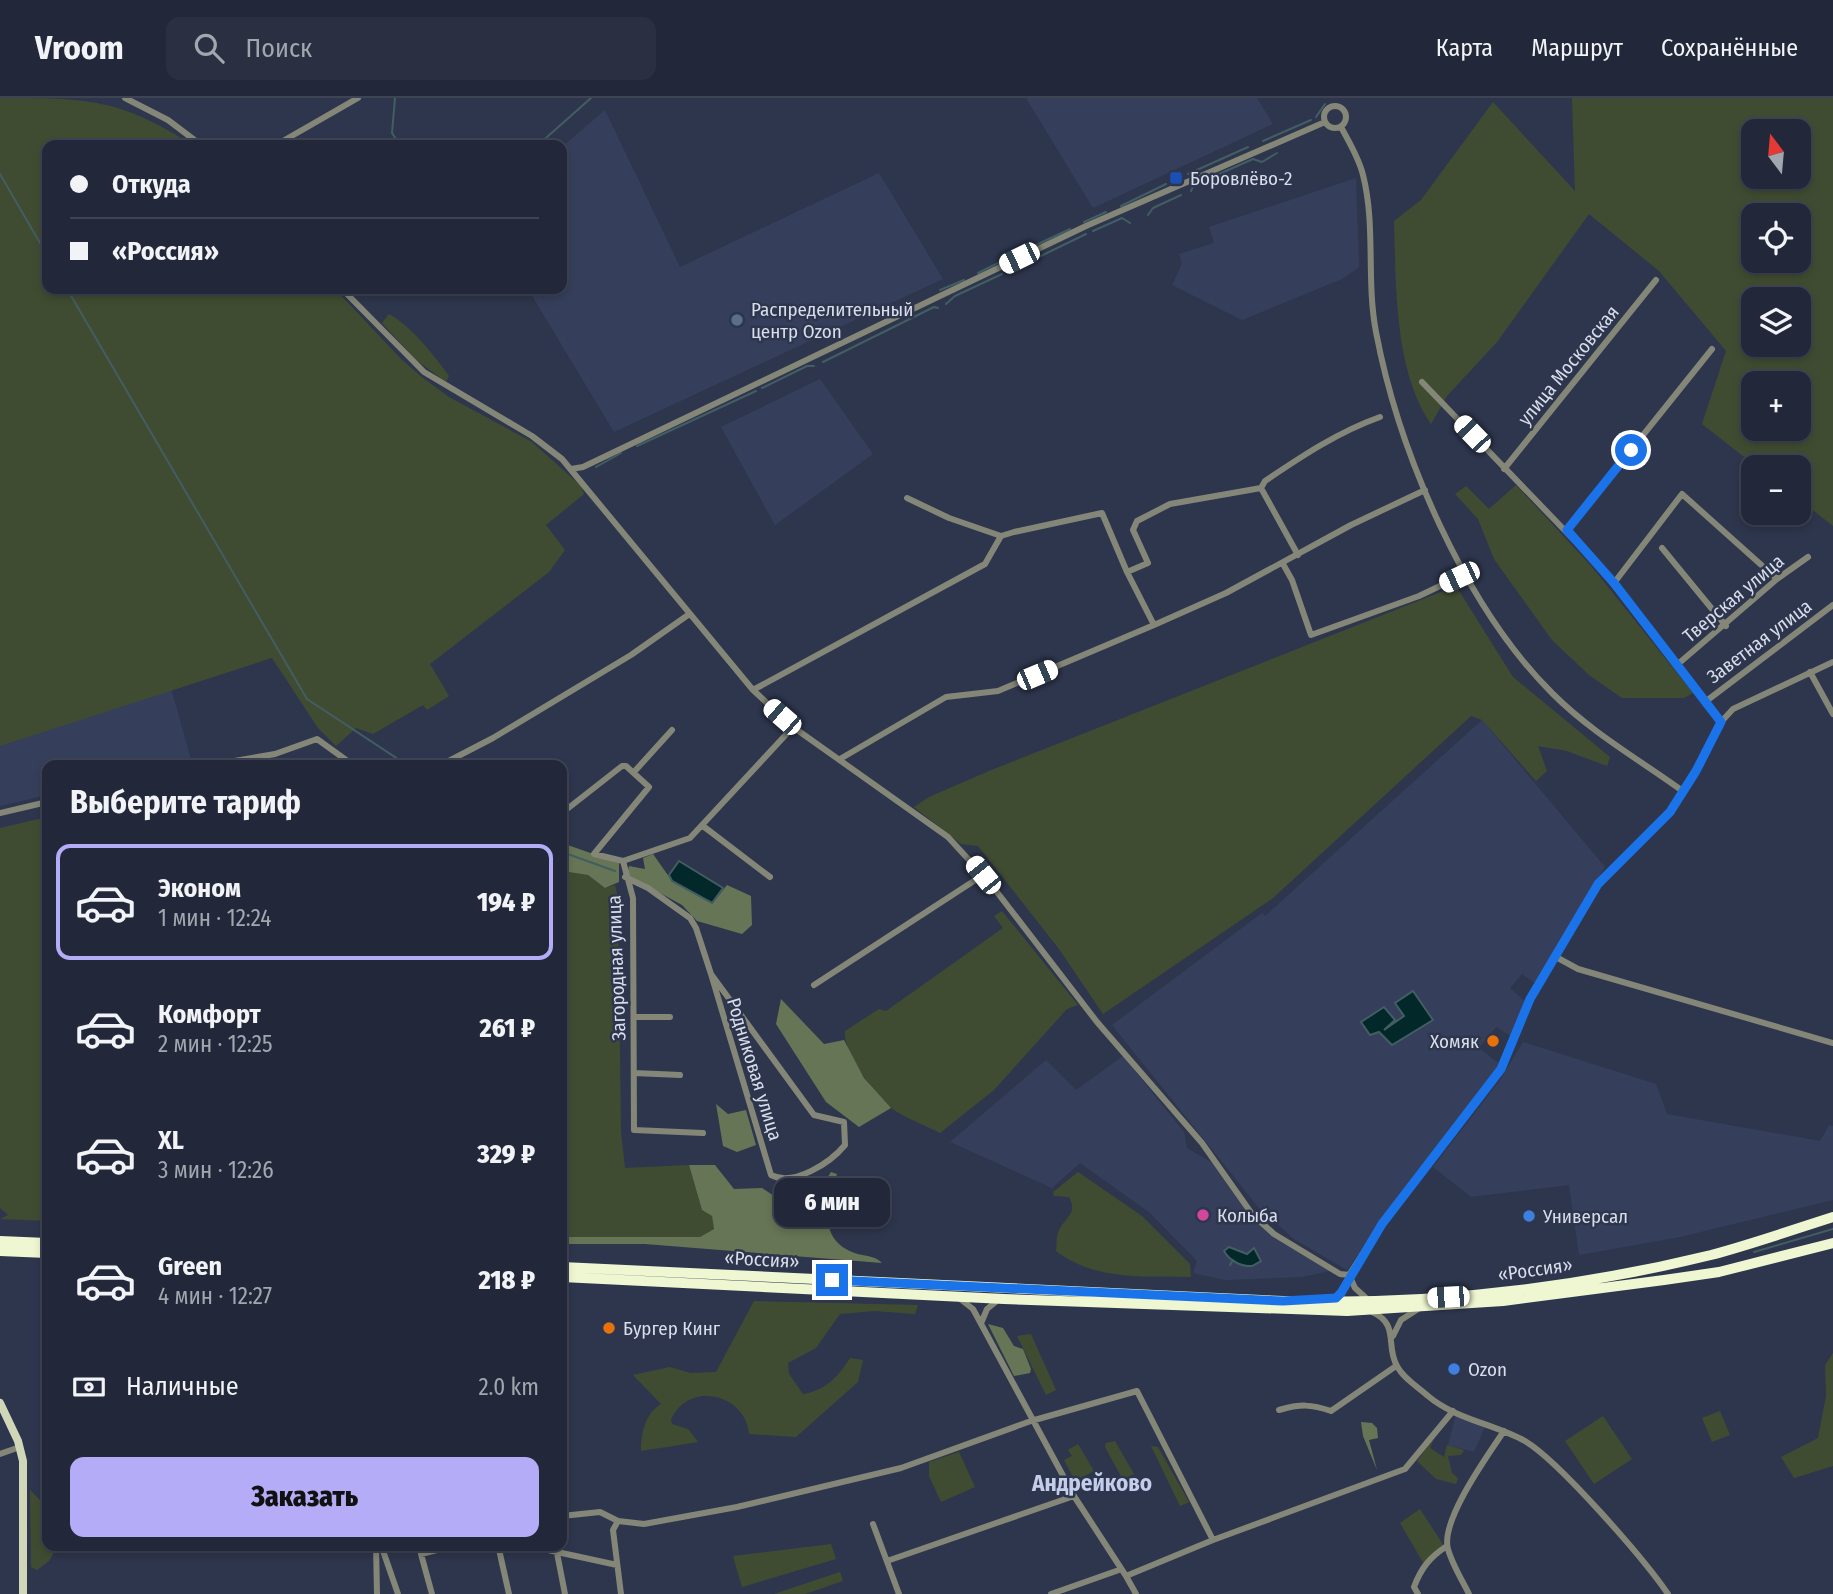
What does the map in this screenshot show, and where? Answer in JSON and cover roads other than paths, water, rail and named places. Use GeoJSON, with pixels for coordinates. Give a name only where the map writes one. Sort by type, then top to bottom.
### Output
{"type":"FeatureCollection","features":[{"type":"Feature","properties":{"kind":"highway","name":"«Россия»"},"geometry":{"type":"LineString","coordinates":[[567,1267],[1283,1301],[1448,1297],[1641,1271],[1714,1254],[1833,1217]]}},
{"type":"Feature","properties":{"kind":"highway"},"geometry":{"type":"LineString","coordinates":[[0,1241],[42,1243]]}},
{"type":"Feature","properties":{"kind":"highway","name":"«Россия»"},"geometry":{"type":"LineString","coordinates":[[567,1277],[1004,1299],[1303,1311],[1363,1310],[1503,1301],[1719,1272],[1833,1243]]}},
{"type":"Feature","properties":{"kind":"highway"},"geometry":{"type":"LineString","coordinates":[[0,1251],[42,1253]]}},
{"type":"Feature","properties":{"kind":"highway"},"geometry":{"type":"LineString","coordinates":[[1283,1301],[1550,1285]]}},
{"type":"Feature","properties":{"kind":"main road"},"geometry":{"type":"LineString","coordinates":[[0,1403],[20,1447],[23,1467],[23,1594]]}},
{"type":"Feature","properties":{"kind":"street"},"geometry":{"type":"LineString","coordinates":[[125,98],[169,120],[195,140]]}},
{"type":"Feature","properties":{"kind":"street"},"geometry":{"type":"LineString","coordinates":[[285,140],[358,98]]}},
{"type":"Feature","properties":{"kind":"street"},"geometry":{"type":"LineString","coordinates":[[1331,98],[1333,107]]}},
{"type":"Feature","properties":{"kind":"street"},"geometry":{"type":"LineString","coordinates":[[1333,107],[1345,112],[1353,109]]}},
{"type":"Feature","properties":{"kind":"street"},"geometry":{"type":"LineString","coordinates":[[1325,122],[1326,111],[1333,107]]}},
{"type":"Feature","properties":{"kind":"street"},"geometry":{"type":"LineString","coordinates":[[1325,122],[1333,128],[1341,127],[1346,120],[1345,112]]}},
{"type":"Feature","properties":{"kind":"street"},"geometry":{"type":"LineString","coordinates":[[572,469],[583,467],[1086,226],[1325,122]]}},
{"type":"Feature","properties":{"kind":"street"},"geometry":{"type":"LineString","coordinates":[[1341,127],[1360,166],[1366,190],[1370,287],[1376,334],[1397,411],[1425,490],[1467,573],[1512,646],[1555,696],[1594,729],[1684,792]]}},
{"type":"Feature","properties":{"kind":"street","name":"улица Московская"},"geometry":{"type":"LineString","coordinates":[[1504,469],[1656,281]]}},
{"type":"Feature","properties":{"kind":"street"},"geometry":{"type":"LineString","coordinates":[[347,294],[424,372],[541,442],[572,469],[688,615],[753,690],[793,727],[948,837],[983,875],[1097,1021],[1202,1143],[1252,1213],[1274,1234],[1340,1274],[1350,1277],[1365,1297]]}},
{"type":"Feature","properties":{"kind":"street"},"geometry":{"type":"LineString","coordinates":[[1567,530],[1712,349]]}},
{"type":"Feature","properties":{"kind":"street"},"geometry":{"type":"LineString","coordinates":[[1422,382],[1504,469],[1567,530],[1614,583],[1721,722]]}},
{"type":"Feature","properties":{"kind":"street"},"geometry":{"type":"LineString","coordinates":[[1261,488],[1265,481],[1307,453],[1357,426],[1380,417]]}},
{"type":"Feature","properties":{"kind":"street"},"geometry":{"type":"LineString","coordinates":[[1261,488],[1298,555]]}},
{"type":"Feature","properties":{"kind":"street"},"geometry":{"type":"LineString","coordinates":[[1126,572],[1149,563],[1133,530],[1137,521],[1170,504],[1261,488]]}},
{"type":"Feature","properties":{"kind":"street"},"geometry":{"type":"LineString","coordinates":[[840,759],[946,697],[998,691],[1154,625],[1283,564],[1425,490]]}},
{"type":"Feature","properties":{"kind":"street"},"geometry":{"type":"LineString","coordinates":[[1614,583],[1682,494],[1777,579]]}},
{"type":"Feature","properties":{"kind":"street"},"geometry":{"type":"LineString","coordinates":[[907,498],[949,518],[1002,536],[1102,513],[1126,572],[1154,625]]}},
{"type":"Feature","properties":{"kind":"street"},"geometry":{"type":"LineString","coordinates":[[753,690],[985,564],[1002,536]]}},
{"type":"Feature","properties":{"kind":"street"},"geometry":{"type":"LineString","coordinates":[[1662,548],[1726,626]]}},
{"type":"Feature","properties":{"kind":"street","name":"Тверская улица"},"geometry":{"type":"LineString","coordinates":[[1678,664],[1726,626],[1777,579],[1808,557]]}},
{"type":"Feature","properties":{"kind":"street"},"geometry":{"type":"LineString","coordinates":[[1283,564],[1292,580],[1311,635],[1419,596],[1467,573]]}},
{"type":"Feature","properties":{"kind":"street","name":"Заветная улица"},"geometry":{"type":"LineString","coordinates":[[1705,702],[1833,605]]}},
{"type":"Feature","properties":{"kind":"street"},"geometry":{"type":"LineString","coordinates":[[451,760],[493,738],[631,655],[688,615]]}},
{"type":"Feature","properties":{"kind":"street"},"geometry":{"type":"LineString","coordinates":[[1336,1298],[1382,1224],[1501,1069],[1530,999],[1598,884],[1670,812],[1684,792],[1721,722],[1733,709],[1833,662]]}},
{"type":"Feature","properties":{"kind":"street"},"geometry":{"type":"LineString","coordinates":[[1810,672],[1833,714]]}},
{"type":"Feature","properties":{"kind":"street"},"geometry":{"type":"LineString","coordinates":[[567,809],[622,766],[634,772],[649,787],[594,854],[623,861],[678,844],[703,826],[793,727]]}},
{"type":"Feature","properties":{"kind":"street"},"geometry":{"type":"LineString","coordinates":[[634,772],[672,730]]}},
{"type":"Feature","properties":{"kind":"street"},"geometry":{"type":"LineString","coordinates":[[240,760],[275,754],[317,739],[346,760]]}},
{"type":"Feature","properties":{"kind":"street"},"geometry":{"type":"LineString","coordinates":[[0,813],[42,803]]}},
{"type":"Feature","properties":{"kind":"street"},"geometry":{"type":"LineString","coordinates":[[703,826],[770,877]]}},
{"type":"Feature","properties":{"kind":"street","name":"Загородная улица"},"geometry":{"type":"LineString","coordinates":[[623,861],[625,877],[633,898],[634,1130],[703,1133]]}},
{"type":"Feature","properties":{"kind":"street"},"geometry":{"type":"LineString","coordinates":[[814,985],[983,875]]}},
{"type":"Feature","properties":{"kind":"street","name":"Родниковая улица"},"geometry":{"type":"LineString","coordinates":[[625,877],[648,888],[690,918],[696,928],[770,1172],[778,1178],[791,1177],[819,1166],[845,1145],[846,1124],[843,1120],[814,1115],[711,974]]}},
{"type":"Feature","properties":{"kind":"street"},"geometry":{"type":"LineString","coordinates":[[1556,957],[1578,969],[1833,1043]]}},
{"type":"Feature","properties":{"kind":"street"},"geometry":{"type":"LineString","coordinates":[[634,1017],[670,1017]]}},
{"type":"Feature","properties":{"kind":"street"},"geometry":{"type":"LineString","coordinates":[[634,1073],[680,1075]]}},
{"type":"Feature","properties":{"kind":"street"},"geometry":{"type":"LineString","coordinates":[[952,1296],[971,1305],[1074,1496],[1136,1594]]}},
{"type":"Feature","properties":{"kind":"street"},"geometry":{"type":"LineString","coordinates":[[981,1323],[990,1306],[1004,1299]]}},
{"type":"Feature","properties":{"kind":"street"},"geometry":{"type":"LineString","coordinates":[[1393,1338],[1404,1317],[1423,1308]]}},
{"type":"Feature","properties":{"kind":"street"},"geometry":{"type":"LineString","coordinates":[[1363,1310],[1384,1319],[1393,1338],[1396,1366],[1432,1398],[1453,1411],[1504,1431],[1546,1458],[1668,1594]]}},
{"type":"Feature","properties":{"kind":"street"},"geometry":{"type":"LineString","coordinates":[[1279,1410],[1301,1404],[1331,1411],[1396,1366]]}},
{"type":"Feature","properties":{"kind":"street"},"geometry":{"type":"LineString","coordinates":[[567,1515],[600,1512],[618,1521],[662,1523],[901,1468],[1137,1391],[1213,1540]]}},
{"type":"Feature","properties":{"kind":"street"},"geometry":{"type":"LineString","coordinates":[[1126,1576],[1213,1540],[1405,1469],[1453,1411]]}},
{"type":"Feature","properties":{"kind":"street"},"geometry":{"type":"LineString","coordinates":[[1418,1594],[1414,1587],[1420,1571],[1433,1556],[1447,1546],[1460,1503],[1504,1431]]}},
{"type":"Feature","properties":{"kind":"street"},"geometry":{"type":"LineString","coordinates":[[0,1454],[20,1447]]}},
{"type":"Feature","properties":{"kind":"street"},"geometry":{"type":"LineString","coordinates":[[887,1561],[1074,1496]]}},
{"type":"Feature","properties":{"kind":"street"},"geometry":{"type":"LineString","coordinates":[[618,1521],[613,1530],[619,1555],[617,1565],[621,1594]]}},
{"type":"Feature","properties":{"kind":"street"},"geometry":{"type":"LineString","coordinates":[[873,1524],[899,1594]]}},
{"type":"Feature","properties":{"kind":"street"},"geometry":{"type":"LineString","coordinates":[[1447,1546],[1469,1594]]}},
{"type":"Feature","properties":{"kind":"street"},"geometry":{"type":"LineString","coordinates":[[377,1594],[378,1551]]}},
{"type":"Feature","properties":{"kind":"street"},"geometry":{"type":"LineString","coordinates":[[380,1551],[398,1594]]}},
{"type":"Feature","properties":{"kind":"street"},"geometry":{"type":"LineString","coordinates":[[429,1551],[424,1552],[421,1560],[432,1594]]}},
{"type":"Feature","properties":{"kind":"street"},"geometry":{"type":"LineString","coordinates":[[499,1551],[509,1594]]}},
{"type":"Feature","properties":{"kind":"street"},"geometry":{"type":"LineString","coordinates":[[548,1551],[617,1565]]}},
{"type":"Feature","properties":{"kind":"street"},"geometry":{"type":"LineString","coordinates":[[556,1553],[565,1594]]}},
{"type":"Feature","properties":{"kind":"street"},"geometry":{"type":"LineString","coordinates":[[1051,1594],[1119,1570]]}},
{"type":"Feature","properties":{"kind":"waterway"},"geometry":{"type":"LineString","coordinates":[[395,98],[392,133],[397,140]]}},
{"type":"Feature","properties":{"kind":"waterway"},"geometry":{"type":"LineString","coordinates":[[544,140],[591,98]]}},
{"type":"Feature","properties":{"kind":"waterway"},"geometry":{"type":"LineString","coordinates":[[1316,117],[1325,104]]}},
{"type":"Feature","properties":{"kind":"waterway"},"geometry":{"type":"LineString","coordinates":[[1263,141],[1311,120]]}},
{"type":"Feature","properties":{"kind":"waterway"},"geometry":{"type":"LineString","coordinates":[[1188,174],[1248,147]]}},
{"type":"Feature","properties":{"kind":"waterway"},"geometry":{"type":"LineString","coordinates":[[1191,191],[1195,182],[1253,159],[1262,162],[1277,153]]}},
{"type":"Feature","properties":{"kind":"waterway"},"geometry":{"type":"LineString","coordinates":[[0,174],[42,246]]}},
{"type":"Feature","properties":{"kind":"waterway"},"geometry":{"type":"LineString","coordinates":[[1121,206],[1166,184]]}},
{"type":"Feature","properties":{"kind":"waterway"},"geometry":{"type":"LineString","coordinates":[[1148,215],[1153,208],[1181,195]]}},
{"type":"Feature","properties":{"kind":"waterway"},"geometry":{"type":"LineString","coordinates":[[1084,222],[1106,212]]}},
{"type":"Feature","properties":{"kind":"waterway"},"geometry":{"type":"LineString","coordinates":[[1093,231],[1122,218],[1130,223]]}},
{"type":"Feature","properties":{"kind":"waterway"},"geometry":{"type":"LineString","coordinates":[[1036,245],[1070,229]]}},
{"type":"Feature","properties":{"kind":"waterway"},"geometry":{"type":"LineString","coordinates":[[1041,256],[1086,234]]}},
{"type":"Feature","properties":{"kind":"waterway"},"geometry":{"type":"LineString","coordinates":[[978,273],[1022,251]]}},
{"type":"Feature","properties":{"kind":"waterway"},"geometry":{"type":"LineString","coordinates":[[1016,267],[1035,258]]}},
{"type":"Feature","properties":{"kind":"waterway"},"geometry":{"type":"LineString","coordinates":[[946,304],[955,296],[1002,274]]}},
{"type":"Feature","properties":{"kind":"waterway"},"geometry":{"type":"LineString","coordinates":[[940,290],[964,280]]}},
{"type":"Feature","properties":{"kind":"waterway"},"geometry":{"type":"LineString","coordinates":[[70,294],[307,699],[399,760]]}},
{"type":"Feature","properties":{"kind":"waterway"},"geometry":{"type":"LineString","coordinates":[[823,362],[934,307],[938,308]]}},
{"type":"Feature","properties":{"kind":"waterway"},"geometry":{"type":"LineString","coordinates":[[762,388],[807,366],[814,366]]}},
{"type":"Feature","properties":{"kind":"waterway"},"geometry":{"type":"LineString","coordinates":[[637,446],[756,391]]}},
{"type":"Feature","properties":{"kind":"waterway"},"geometry":{"type":"LineString","coordinates":[[596,467],[621,453]]}},
{"type":"Feature","properties":{"kind":"waterway"},"geometry":{"type":"LineString","coordinates":[[567,854],[615,871]]}},
{"type":"Feature","properties":{"kind":"waterway"},"geometry":{"type":"LineString","coordinates":[[1754,1252],[1833,1229]]}},
{"type":"Feature","properties":{"kind":"waterway"},"geometry":{"type":"LineString","coordinates":[[1230,1265],[1233,1260]]}},
{"type":"Feature","properties":{"kind":"place","name":"Боровлёво-2"},"geometry":{"type":"Point","coordinates":[1176,178]}},
{"type":"Feature","properties":{"kind":"place","name":"Распределительный центр Ozon"},"geometry":{"type":"Point","coordinates":[737,320]}},
{"type":"Feature","properties":{"kind":"place","name":"Хомяк"},"geometry":{"type":"Point","coordinates":[1493,1041]}},
{"type":"Feature","properties":{"kind":"place","name":"Колыба"},"geometry":{"type":"Point","coordinates":[1203,1215]}},
{"type":"Feature","properties":{"kind":"place","name":"Универсал"},"geometry":{"type":"Point","coordinates":[1529,1216]}},
{"type":"Feature","properties":{"kind":"place","name":"Бургер Кинг"},"geometry":{"type":"Point","coordinates":[609,1328]}},
{"type":"Feature","properties":{"kind":"place","name":"Ozon"},"geometry":{"type":"Point","coordinates":[1454,1369]}},
{"type":"Feature","properties":{"kind":"district","name":"Андрейково"},"geometry":{"type":"Point","coordinates":[1092,1483]}}]}
